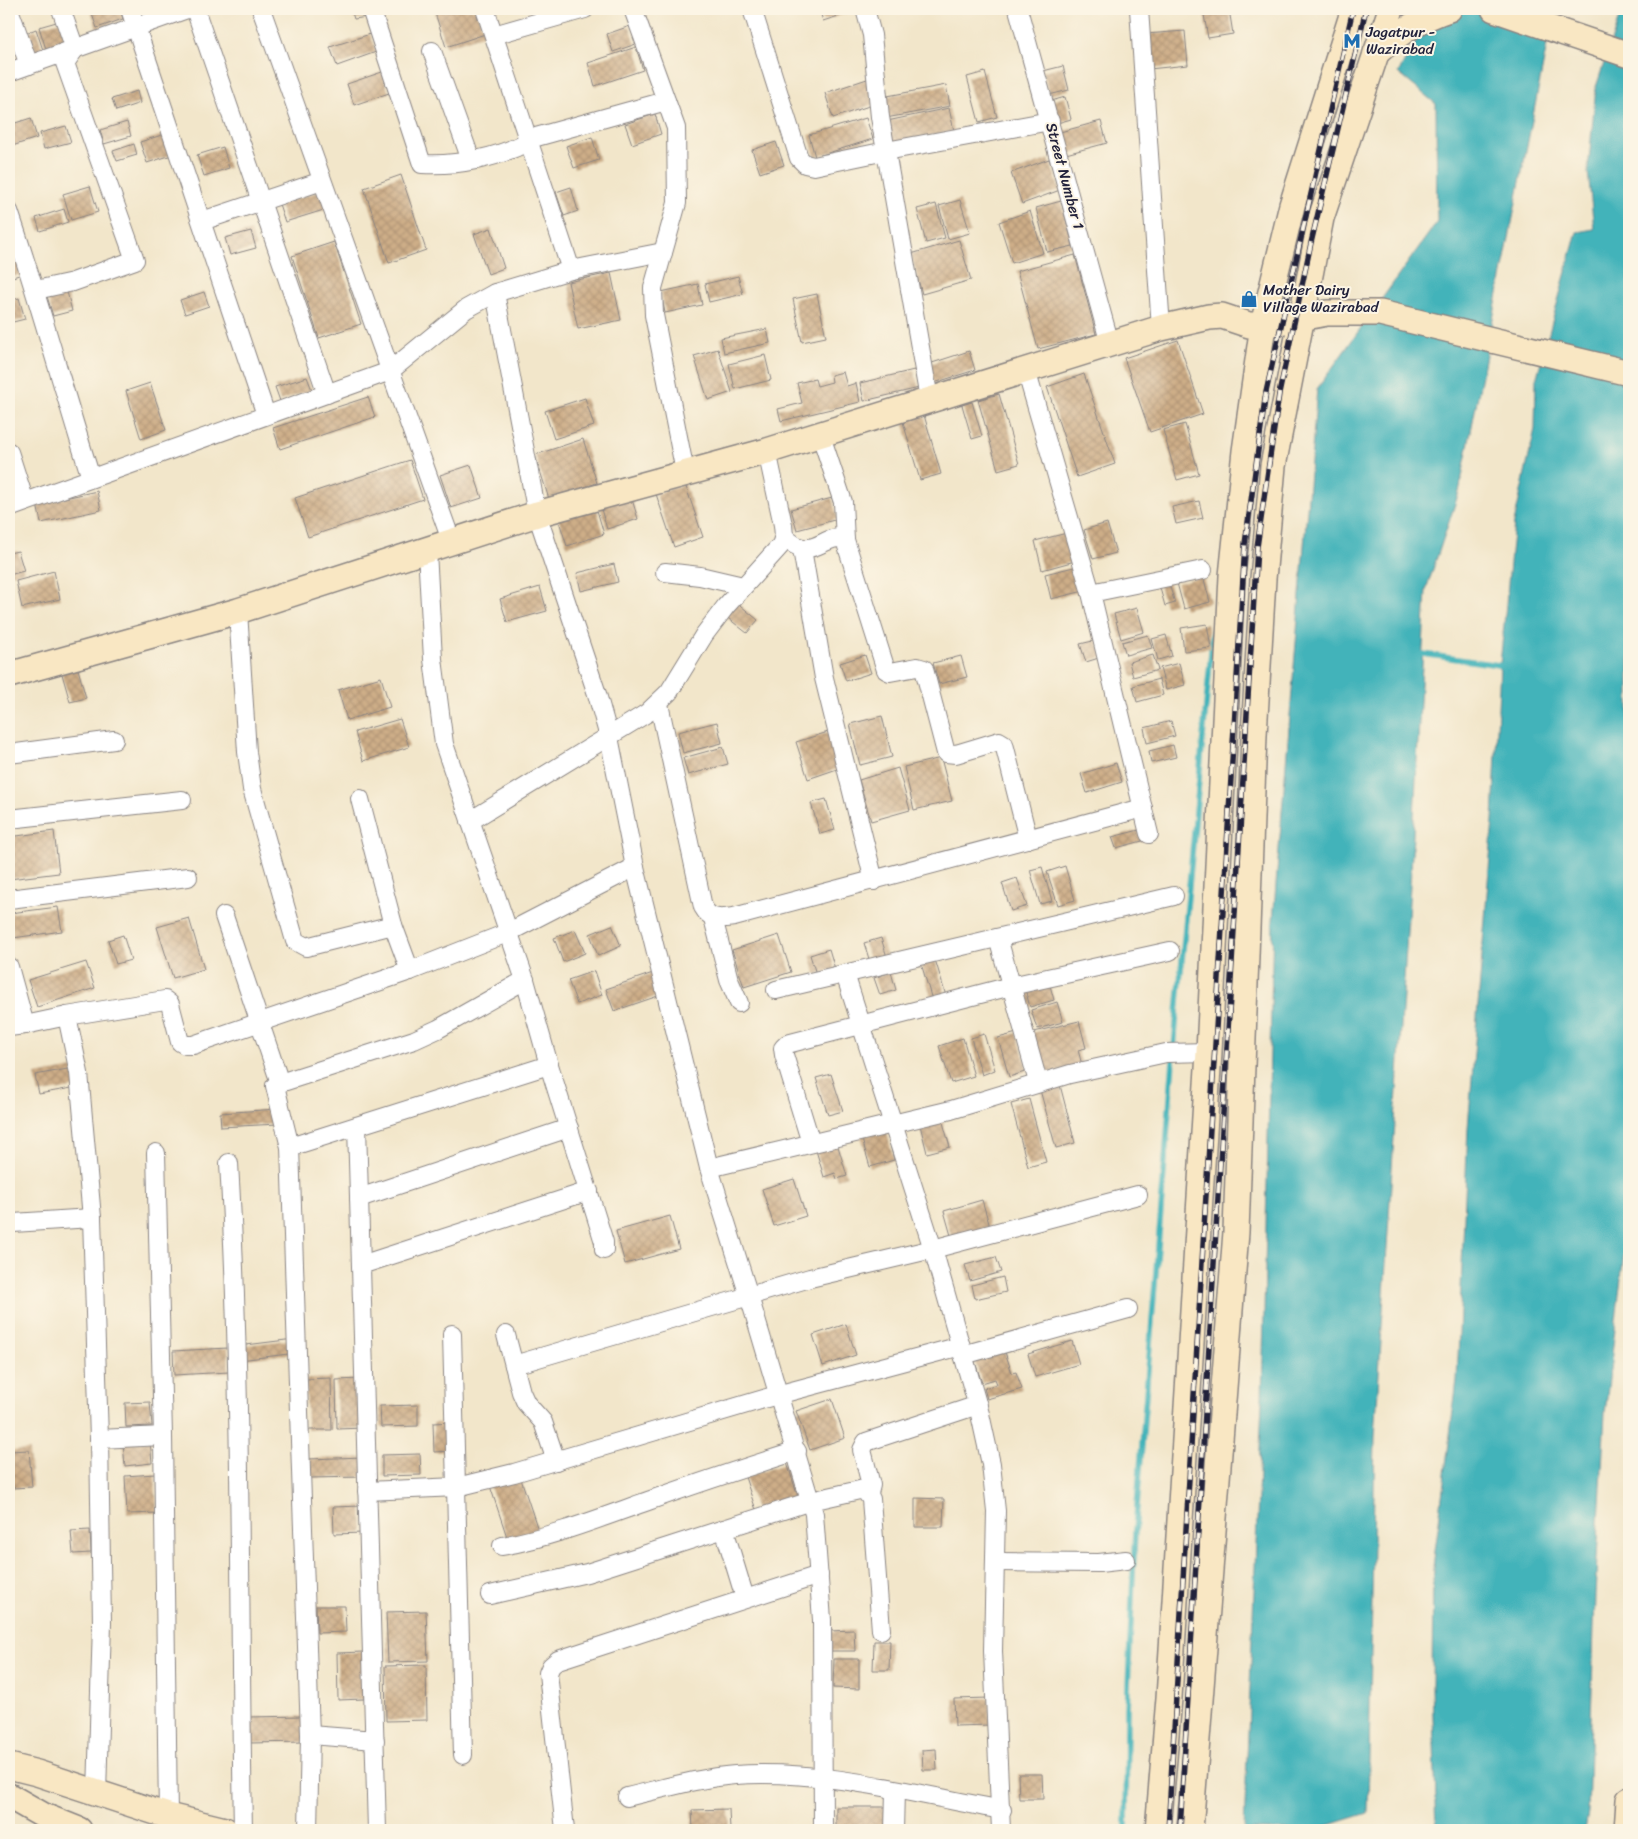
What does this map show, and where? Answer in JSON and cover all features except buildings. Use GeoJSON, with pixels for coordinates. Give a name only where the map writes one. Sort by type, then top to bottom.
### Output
{"type":"FeatureCollection","features":[{"type":"Feature","properties":{"kind":"main road"},"geometry":{"type":"LineString","coordinates":[[1158,1830],[1169,1698],[1209,1052],[1232,576],[1245,451],[1263,325],[1292,205],[1354,9]]}},
{"type":"Feature","properties":{"kind":"main road"},"geometry":{"type":"LineString","coordinates":[[1190,1830],[1236,1232],[1254,735],[1262,579],[1273,466],[1321,218],[1391,9]]}},
{"type":"Feature","properties":{"kind":"main road"},"geometry":{"type":"LineString","coordinates":[[1376,53],[1394,37],[1423,18],[1449,9]]}},
{"type":"Feature","properties":{"kind":"main road"},"geometry":{"type":"LineString","coordinates":[[1497,10],[1629,55]]}},
{"type":"Feature","properties":{"kind":"main road"},"geometry":{"type":"LineString","coordinates":[[9,675],[238,611],[537,514],[767,451],[928,399],[1161,328],[1201,318],[1222,316],[1249,325],[1263,325],[1326,313],[1380,313],[1629,373]]}},
{"type":"Feature","properties":{"kind":"main road"},"geometry":{"type":"LineString","coordinates":[[9,1766],[37,1772],[97,1794],[168,1816],[225,1830]]}},
{"type":"Feature","properties":{"kind":"main road"},"geometry":{"type":"LineString","coordinates":[[9,1796],[43,1823],[79,1830]]}},
{"type":"Feature","properties":{"kind":"main road"},"geometry":{"type":"LineString","coordinates":[[1627,1830],[1629,1800]]}},
{"type":"Feature","properties":{"kind":"street"},"geometry":{"type":"LineString","coordinates":[[9,9],[29,65]]}},
{"type":"Feature","properties":{"kind":"street"},"geometry":{"type":"LineString","coordinates":[[61,9],[75,49]]}},
{"type":"Feature","properties":{"kind":"street"},"geometry":{"type":"LineString","coordinates":[[130,9],[266,416]]}},
{"type":"Feature","properties":{"kind":"street"},"geometry":{"type":"LineString","coordinates":[[9,72],[187,9]]}},
{"type":"Feature","properties":{"kind":"street"},"geometry":{"type":"LineString","coordinates":[[195,9],[327,394]]}},
{"type":"Feature","properties":{"kind":"street"},"geometry":{"type":"LineString","coordinates":[[260,9],[452,543]]}},
{"type":"Feature","properties":{"kind":"street"},"geometry":{"type":"LineString","coordinates":[[371,9],[422,164],[442,165],[508,153],[529,140],[666,101]]}},
{"type":"Feature","properties":{"kind":"street"},"geometry":{"type":"LineString","coordinates":[[485,9],[571,270]]}},
{"type":"Feature","properties":{"kind":"street"},"geometry":{"type":"LineString","coordinates":[[494,35],[585,9]]}},
{"type":"Feature","properties":{"kind":"street"},"geometry":{"type":"LineString","coordinates":[[633,9],[676,128],[677,204],[653,288],[654,315],[686,472]]}},
{"type":"Feature","properties":{"kind":"street"},"geometry":{"type":"LineString","coordinates":[[752,9],[799,158],[805,164],[814,166],[1050,121]]}},
{"type":"Feature","properties":{"kind":"street"},"geometry":{"type":"LineString","coordinates":[[865,9],[872,35],[880,117],[928,399]]}},
{"type":"Feature","properties":{"kind":"street","name":"Street Number 1"},"geometry":{"type":"LineString","coordinates":[[1018,9],[1110,344]]}},
{"type":"Feature","properties":{"kind":"street"},"geometry":{"type":"LineString","coordinates":[[1138,9],[1161,328]]}},
{"type":"Feature","properties":{"kind":"street"},"geometry":{"type":"LineString","coordinates":[[36,290],[73,282],[135,260],[66,64],[75,49]]}},
{"type":"Feature","properties":{"kind":"street"},"geometry":{"type":"LineString","coordinates":[[432,51],[471,160]]}},
{"type":"Feature","properties":{"kind":"street"},"geometry":{"type":"LineString","coordinates":[[202,221],[322,181]]}},
{"type":"Feature","properties":{"kind":"street"},"geometry":{"type":"LineString","coordinates":[[9,212],[36,290],[49,344],[91,478]]}},
{"type":"Feature","properties":{"kind":"street"},"geometry":{"type":"LineString","coordinates":[[9,452],[17,505],[390,371],[466,308],[495,294],[571,270],[663,252]]}},
{"type":"Feature","properties":{"kind":"street"},"geometry":{"type":"LineString","coordinates":[[495,294],[537,514],[598,694],[609,737],[635,867],[709,1168],[811,1501],[822,1620],[821,1777],[823,1830]]}},
{"type":"Feature","properties":{"kind":"street"},"geometry":{"type":"LineString","coordinates":[[1026,370],[1091,593],[1150,834]]}},
{"type":"Feature","properties":{"kind":"street"},"geometry":{"type":"LineString","coordinates":[[820,433],[843,502],[845,540],[886,670],[890,672],[917,667],[924,669],[946,753],[956,754],[999,741],[1004,744],[1028,839]]}},
{"type":"Feature","properties":{"kind":"street"},"geometry":{"type":"LineString","coordinates":[[767,451],[784,536],[794,547],[802,549],[838,538],[845,540]]}},
{"type":"Feature","properties":{"kind":"street"},"geometry":{"type":"LineString","coordinates":[[470,821],[609,737],[659,704],[669,692],[715,619],[776,551],[784,536]]}},
{"type":"Feature","properties":{"kind":"street"},"geometry":{"type":"LineString","coordinates":[[802,549],[824,678],[874,881]]}},
{"type":"Feature","properties":{"kind":"street"},"geometry":{"type":"LineString","coordinates":[[427,551],[437,702],[444,744],[507,933],[525,980],[548,1065],[569,1128],[604,1250]]}},
{"type":"Feature","properties":{"kind":"street"},"geometry":{"type":"LineString","coordinates":[[1091,593],[1204,570]]}},
{"type":"Feature","properties":{"kind":"street"},"geometry":{"type":"LineString","coordinates":[[665,572],[700,576],[744,586]]}},
{"type":"Feature","properties":{"kind":"street"},"geometry":{"type":"LineString","coordinates":[[238,611],[247,752],[252,789],[295,941],[306,947],[393,925]]}},
{"type":"Feature","properties":{"kind":"street"},"geometry":{"type":"LineString","coordinates":[[659,704],[703,907],[707,915],[713,918],[734,917],[1143,808]]}},
{"type":"Feature","properties":{"kind":"street"},"geometry":{"type":"LineString","coordinates":[[9,754],[114,740]]}},
{"type":"Feature","properties":{"kind":"street"},"geometry":{"type":"LineString","coordinates":[[360,799],[393,925],[410,971]]}},
{"type":"Feature","properties":{"kind":"street"},"geometry":{"type":"LineString","coordinates":[[9,819],[182,800]]}},
{"type":"Feature","properties":{"kind":"street"},"geometry":{"type":"LineString","coordinates":[[9,967],[17,1026],[165,1000],[170,1004],[180,1042],[185,1045],[260,1022],[410,971],[507,933],[635,867]]}},
{"type":"Feature","properties":{"kind":"street"},"geometry":{"type":"LineString","coordinates":[[9,899],[188,877]]}},
{"type":"Feature","properties":{"kind":"street"},"geometry":{"type":"LineString","coordinates":[[776,990],[1174,896]]}},
{"type":"Feature","properties":{"kind":"street"},"geometry":{"type":"LineString","coordinates":[[224,916],[280,1083]]}},
{"type":"Feature","properties":{"kind":"street"},"geometry":{"type":"LineString","coordinates":[[713,918],[729,980],[739,1003]]}},
{"type":"Feature","properties":{"kind":"street"},"geometry":{"type":"LineString","coordinates":[[998,938],[1038,1082]]}},
{"type":"Feature","properties":{"kind":"street"},"geometry":{"type":"LineString","coordinates":[[812,1143],[783,1048],[793,1041],[1011,986],[1170,951]]}},
{"type":"Feature","properties":{"kind":"street"},"geometry":{"type":"LineString","coordinates":[[845,974],[933,1249],[978,1406],[991,1464],[996,1511],[993,1651],[1002,1810],[1001,1830]]}},
{"type":"Feature","properties":{"kind":"street"},"geometry":{"type":"LineString","coordinates":[[308,1830],[310,1735],[290,1147],[275,1086],[414,1040],[438,1029],[525,980]]}},
{"type":"Feature","properties":{"kind":"street"},"geometry":{"type":"LineString","coordinates":[[67,1016],[79,1074],[92,1218],[99,1438],[102,1623],[97,1794]]}},
{"type":"Feature","properties":{"kind":"street"},"geometry":{"type":"LineString","coordinates":[[709,1168],[950,1110],[1038,1082],[1166,1053],[1209,1052]]}},
{"type":"Feature","properties":{"kind":"street"},"geometry":{"type":"LineString","coordinates":[[290,1147],[548,1065]]}},
{"type":"Feature","properties":{"kind":"street"},"geometry":{"type":"LineString","coordinates":[[357,1126],[378,1830]]}},
{"type":"Feature","properties":{"kind":"street"},"geometry":{"type":"LineString","coordinates":[[359,1198],[569,1128]]}},
{"type":"Feature","properties":{"kind":"street"},"geometry":{"type":"LineString","coordinates":[[156,1153],[163,1436],[168,1816]]}},
{"type":"Feature","properties":{"kind":"street"},"geometry":{"type":"LineString","coordinates":[[229,1163],[240,1421],[240,1661],[243,1830]]}},
{"type":"Feature","properties":{"kind":"street"},"geometry":{"type":"LineString","coordinates":[[361,1265],[588,1191]]}},
{"type":"Feature","properties":{"kind":"street"},"geometry":{"type":"LineString","coordinates":[[514,1365],[810,1278],[933,1249],[1138,1195]]}},
{"type":"Feature","properties":{"kind":"street"},"geometry":{"type":"LineString","coordinates":[[13,1223],[92,1218]]}},
{"type":"Feature","properties":{"kind":"street"},"geometry":{"type":"LineString","coordinates":[[368,1491],[457,1487],[556,1461],[777,1395],[1128,1308]]}},
{"type":"Feature","properties":{"kind":"street"},"geometry":{"type":"LineString","coordinates":[[452,1334],[462,1755]]}},
{"type":"Feature","properties":{"kind":"street"},"geometry":{"type":"LineString","coordinates":[[506,1335],[521,1392],[526,1402],[543,1422],[556,1461]]}},
{"type":"Feature","properties":{"kind":"street"},"geometry":{"type":"LineString","coordinates":[[881,1630],[869,1493],[871,1485],[862,1450],[866,1442],[978,1406]]}},
{"type":"Feature","properties":{"kind":"street"},"geometry":{"type":"LineString","coordinates":[[99,1438],[163,1436]]}},
{"type":"Feature","properties":{"kind":"street"},"geometry":{"type":"LineString","coordinates":[[502,1546],[526,1542],[585,1523],[717,1476],[797,1451]]}},
{"type":"Feature","properties":{"kind":"street"},"geometry":{"type":"LineString","coordinates":[[490,1594],[587,1573],[811,1501],[859,1489],[869,1493]]}},
{"type":"Feature","properties":{"kind":"street"},"geometry":{"type":"LineString","coordinates":[[724,1529],[745,1598]]}},
{"type":"Feature","properties":{"kind":"street"},"geometry":{"type":"LineString","coordinates":[[995,1562],[1091,1563],[1126,1560]]}},
{"type":"Feature","properties":{"kind":"street"},"geometry":{"type":"LineString","coordinates":[[565,1830],[548,1673],[551,1666],[558,1660],[745,1598],[819,1576]]}},
{"type":"Feature","properties":{"kind":"street"},"geometry":{"type":"LineString","coordinates":[[310,1735],[375,1740]]}},
{"type":"Feature","properties":{"kind":"street"},"geometry":{"type":"LineString","coordinates":[[627,1797],[714,1778],[737,1775],[821,1777],[1002,1810]]}},
{"type":"Feature","properties":{"kind":"street"},"geometry":{"type":"LineString","coordinates":[[894,1830],[895,1791]]}},
{"type":"Feature","properties":{"kind":"water"},"geometry":{"type":"Polygon","coordinates":[[[1435,9],[1554,9],[1459,492],[1426,590],[1412,854],[1375,1436],[1368,1813],[1313,1830],[1244,1830],[1262,1401],[1273,921],[1317,389],[1437,222],[1436,104],[1398,73],[1435,9]]]}},
{"type":"Feature","properties":{"kind":"water"},"geometry":{"type":"Polygon","coordinates":[[[1622,9],[1629,9],[1629,1110],[1625,1244],[1605,1413],[1595,1595],[1588,1813],[1585,1830],[1437,1830],[1432,1688],[1433,1567],[1457,1380],[1468,1128],[1493,820],[1500,665],[1514,523],[1535,429],[1536,380],[1577,232],[1594,229],[1588,171],[1596,87],[1622,9]]]}},
{"type":"Feature","properties":{"kind":"waterway"},"geometry":{"type":"LineString","coordinates":[[1126,1830],[1127,1710],[1135,1531],[1176,1024],[1213,631]]}},
{"type":"Feature","properties":{"kind":"waterway"},"geometry":{"type":"LineString","coordinates":[[1416,653],[1506,666]]}},
{"type":"Feature","properties":{"kind":"railway"},"geometry":{"type":"LineString","coordinates":[[1168,1830],[1245,544],[1266,392],[1353,9]]}},
{"type":"Feature","properties":{"kind":"railway"},"geometry":{"type":"LineString","coordinates":[[1180,1830],[1257,547],[1279,394],[1311,243],[1366,9]]}},
{"type":"Feature","properties":{"kind":"place","name":"Jagatpur - Wazirabad"},"geometry":{"type":"Point","coordinates":[1352,41]}},
{"type":"Feature","properties":{"kind":"place","name":"Mother Dairy Village Wazirabad"},"geometry":{"type":"Point","coordinates":[1249,299]}}]}
